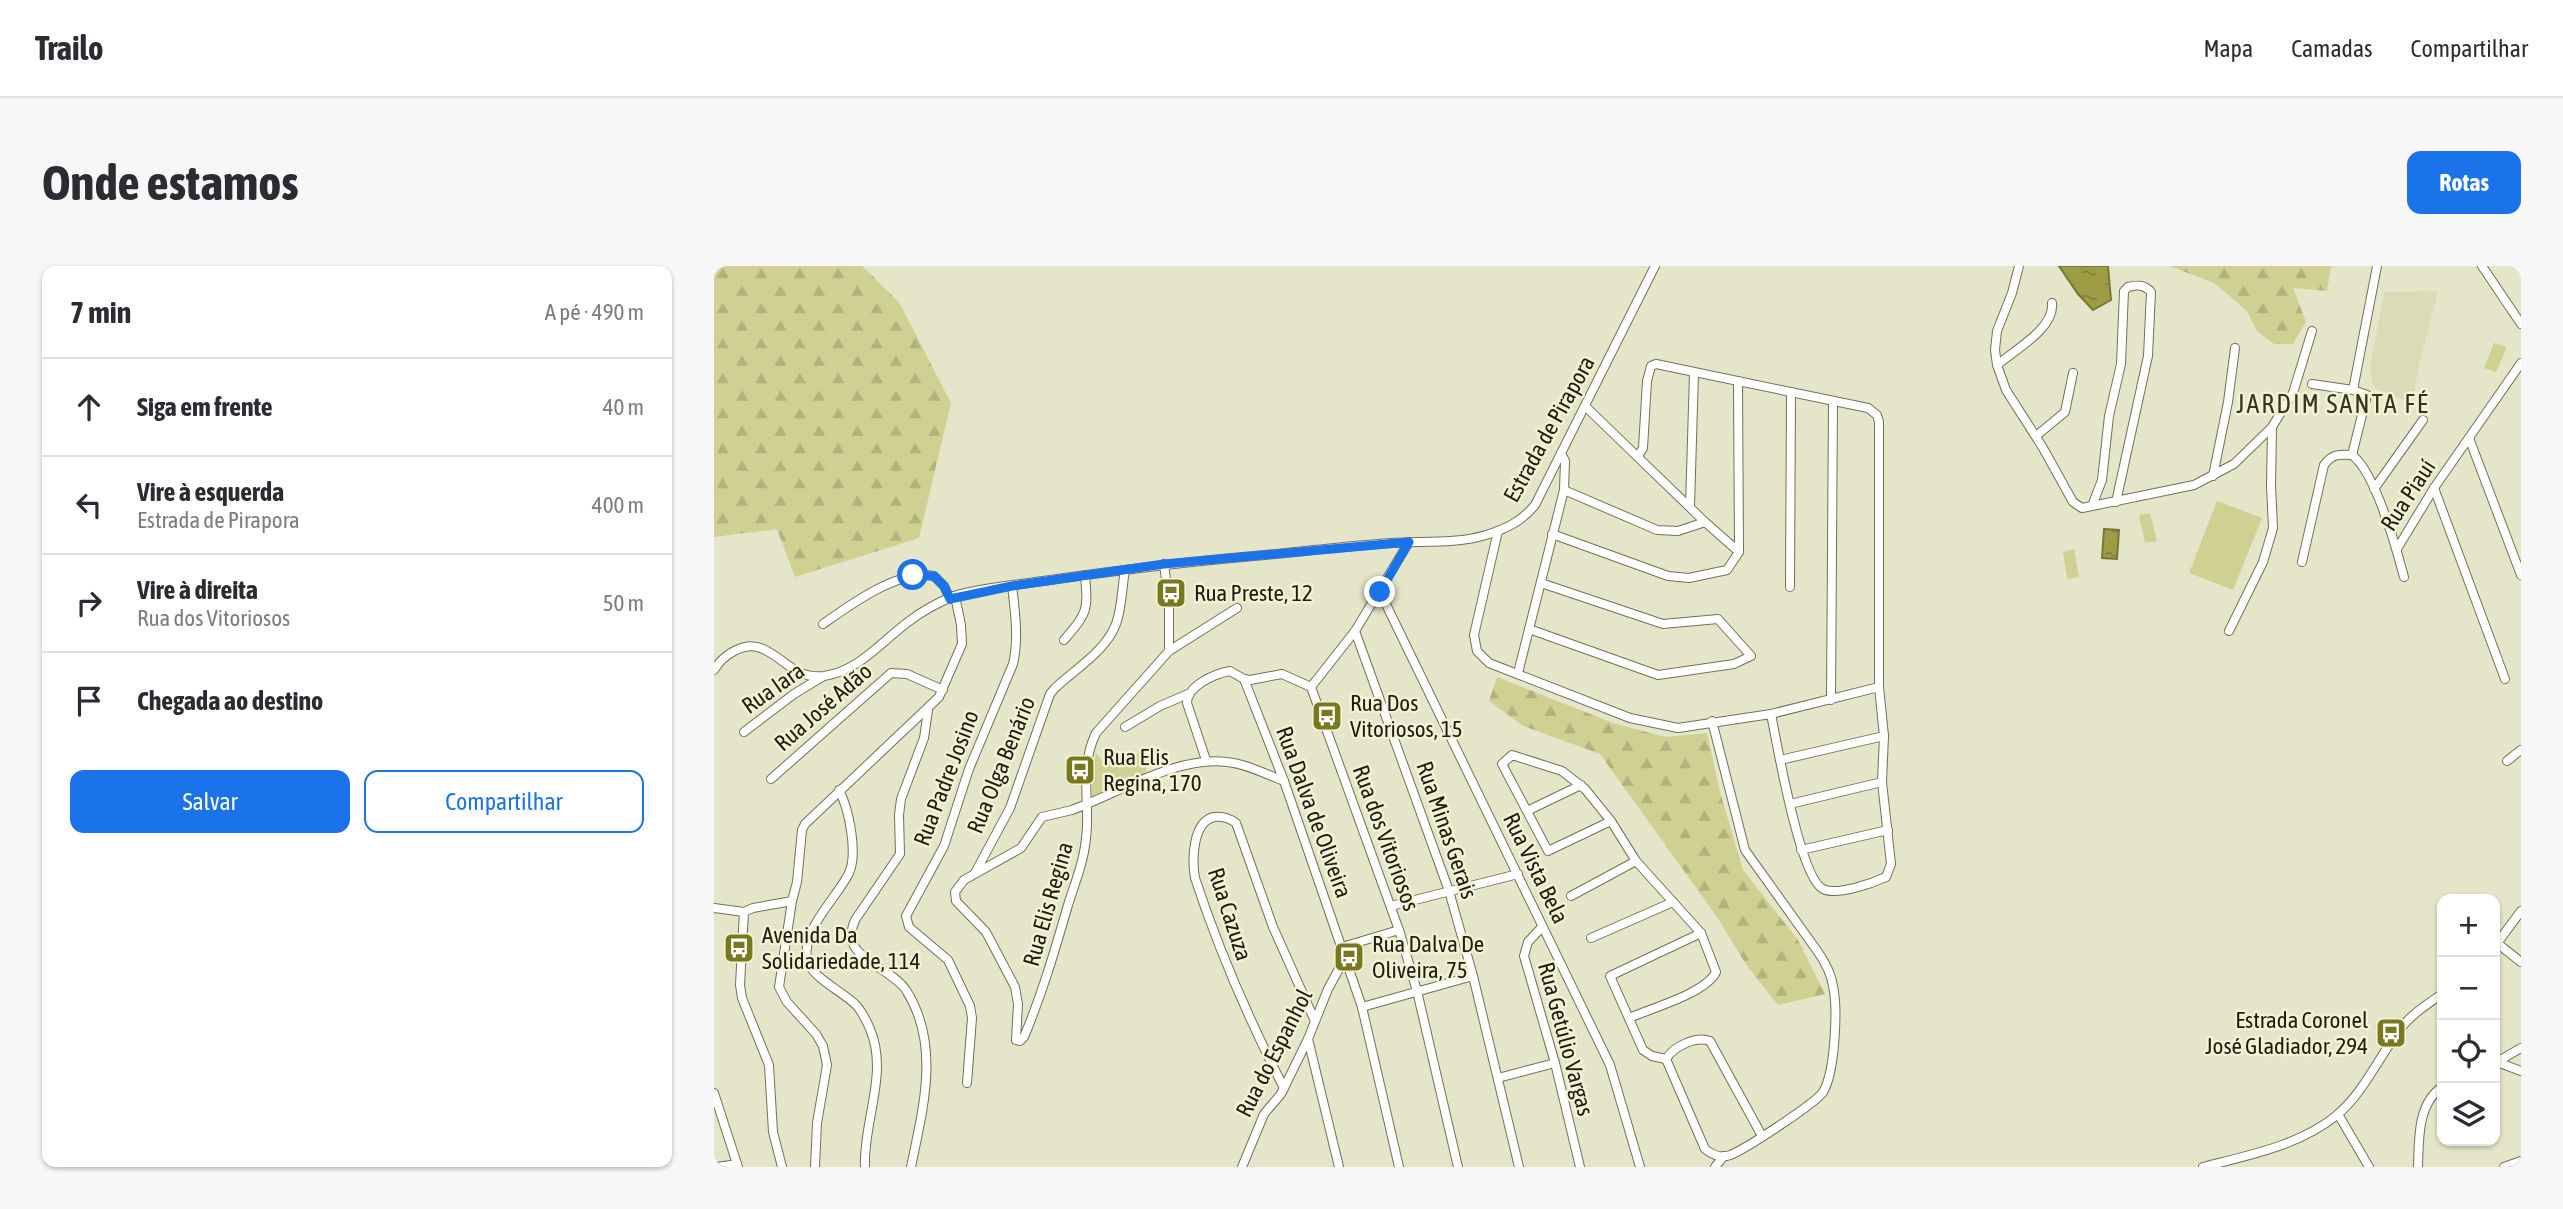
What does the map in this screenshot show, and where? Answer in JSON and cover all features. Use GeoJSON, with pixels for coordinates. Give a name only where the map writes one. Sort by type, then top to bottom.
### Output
{"type":"FeatureCollection","features":[{"type":"Feature","properties":{"kind":"street","name":"Estrada de Pirapora"},"geometry":{"type":"LineString","coordinates":[[825,676],[846,670],[858,663],[908,622],[952,597],[1164,564],[1465,539],[1498,531],[1526,516],[1535,505],[1655,266]]}},
{"type":"Feature","properties":{"kind":"street"},"geometry":{"type":"LineString","coordinates":[[2019,266],[1997,331],[1997,365],[2006,390],[2036,436],[2073,502],[2082,508],[2173,491],[2213,476],[2234,464],[2272,427],[2304,384],[2300,365],[2312,331]]}},
{"type":"Feature","properties":{"kind":"street"},"geometry":{"type":"LineString","coordinates":[[2353,390],[2377,266]]}},
{"type":"Feature","properties":{"kind":"street"},"geometry":{"type":"LineString","coordinates":[[2482,266],[2521,324]]}},
{"type":"Feature","properties":{"kind":"street"},"geometry":{"type":"LineString","coordinates":[[2092,506],[2102,480],[2109,416],[2121,364],[2124,291],[2127,287],[2136,285],[2147,287],[2151,292],[2150,335],[2141,394],[2116,502]]}},
{"type":"Feature","properties":{"kind":"street"},"geometry":{"type":"LineString","coordinates":[[1997,365],[2046,326],[2052,314],[2052,303]]}},
{"type":"Feature","properties":{"kind":"street"},"geometry":{"type":"LineString","coordinates":[[2213,476],[2228,402],[2235,348]]}},
{"type":"Feature","properties":{"kind":"street","name":"Rua Piauí"},"geometry":{"type":"LineString","coordinates":[[2404,577],[2397,549],[2434,488],[2521,363]]}},
{"type":"Feature","properties":{"kind":"street"},"geometry":{"type":"LineString","coordinates":[[1638,456],[1643,448],[1647,381],[1651,366],[1656,364],[1868,408],[1877,415],[1879,687],[1884,736],[1882,782],[1891,864],[1888,875],[1839,891],[1828,891],[1817,886],[1801,850],[1771,714]]}},
{"type":"Feature","properties":{"kind":"street"},"geometry":{"type":"LineString","coordinates":[[1690,506],[1694,373]]}},
{"type":"Feature","properties":{"kind":"street"},"geometry":{"type":"LineString","coordinates":[[2036,436],[2065,412],[2073,373]]}},
{"type":"Feature","properties":{"kind":"street"},"geometry":{"type":"LineString","coordinates":[[1552,534],[1668,576],[1689,578],[1727,570],[1739,552],[1738,381]]}},
{"type":"Feature","properties":{"kind":"street"},"geometry":{"type":"LineString","coordinates":[[2304,384],[2353,390],[2367,395],[2352,455]]}},
{"type":"Feature","properties":{"kind":"street"},"geometry":{"type":"LineString","coordinates":[[1790,587],[1791,392]]}},
{"type":"Feature","properties":{"kind":"street"},"geometry":{"type":"LineString","coordinates":[[1831,699],[1833,401]]}},
{"type":"Feature","properties":{"kind":"street"},"geometry":{"type":"LineString","coordinates":[[1586,407],[1739,552]]}},
{"type":"Feature","properties":{"kind":"street"},"geometry":{"type":"LineString","coordinates":[[2374,489],[2423,420]]}},
{"type":"Feature","properties":{"kind":"street"},"geometry":{"type":"LineString","coordinates":[[2229,631],[2263,562],[2273,528],[2272,427]]}},
{"type":"Feature","properties":{"kind":"street"},"geometry":{"type":"LineString","coordinates":[[2469,438],[2521,575]]}},
{"type":"Feature","properties":{"kind":"street"},"geometry":{"type":"LineString","coordinates":[[1518,673],[1564,490],[1565,461],[1561,453]]}},
{"type":"Feature","properties":{"kind":"street"},"geometry":{"type":"LineString","coordinates":[[2302,562],[2324,465],[2329,457],[2338,454],[2352,455],[2365,467],[2397,549]]}},
{"type":"Feature","properties":{"kind":"street"},"geometry":{"type":"LineString","coordinates":[[2434,488],[2505,679]]}},
{"type":"Feature","properties":{"kind":"street"},"geometry":{"type":"LineString","coordinates":[[1564,490],[1657,530],[1678,531],[1705,522]]}},
{"type":"Feature","properties":{"kind":"street"},"geometry":{"type":"LineString","coordinates":[[1498,531],[1474,641],[1477,651],[1486,661],[1640,721],[1678,728],[1771,714],[1879,687]]}},
{"type":"Feature","properties":{"kind":"street"},"geometry":{"type":"LineString","coordinates":[[1125,727],[1223,672],[1235,673],[1244,679],[1282,674],[1311,687],[1355,631],[1409,542]]}},
{"type":"Feature","properties":{"kind":"street"},"geometry":{"type":"LineString","coordinates":[[1164,564],[1169,604],[1169,651]]}},
{"type":"Feature","properties":{"kind":"street","name":"Rua Olga Benário"},"geometry":{"type":"LineString","coordinates":[[1029,1025],[1022,1040],[1016,1040],[1018,1004],[1015,988],[986,932],[955,897],[958,887],[975,873],[1010,808],[1050,694],[1112,633],[1118,617],[1125,570]]}},
{"type":"Feature","properties":{"kind":"street"},"geometry":{"type":"LineString","coordinates":[[815,1167],[817,1123],[827,1065],[823,1046],[816,1034],[787,1002],[779,987],[797,882],[802,830],[839,790],[928,710],[943,691],[962,644],[961,625],[952,597],[934,576],[913,575],[882,587],[823,624]]}},
{"type":"Feature","properties":{"kind":"street"},"geometry":{"type":"LineString","coordinates":[[1064,640],[1087,608],[1085,575]]}},
{"type":"Feature","properties":{"kind":"street"},"geometry":{"type":"LineString","coordinates":[[1529,629],[1658,675],[1734,664],[1751,656],[1718,619],[1663,624],[1541,583]]}},
{"type":"Feature","properties":{"kind":"street","name":"Rua Padre Josino"},"geometry":{"type":"LineString","coordinates":[[967,1083],[972,1018],[970,1006],[948,960],[909,927],[906,916],[944,846],[977,747],[1013,664],[1016,624],[1012,586]]}},
{"type":"Feature","properties":{"kind":"street","name":"Rua Vista Bela"},"geometry":{"type":"LineString","coordinates":[[1380,592],[1611,1065],[1640,1167]]}},
{"type":"Feature","properties":{"kind":"street","name":"Rua Elis Regina"},"geometry":{"type":"LineString","coordinates":[[1029,1025],[1042,994],[1084,854],[1088,821],[1086,766],[1097,733],[1169,651],[1237,608]]}},
{"type":"Feature","properties":{"kind":"street","name":"Rua Minas Gerais"},"geometry":{"type":"LineString","coordinates":[[1355,631],[1449,891],[1473,976],[1519,1167]]}},
{"type":"Feature","properties":{"kind":"street"},"geometry":{"type":"LineString","coordinates":[[714,670],[726,656],[738,649],[755,646],[764,649],[801,674],[825,676]]}},
{"type":"Feature","properties":{"kind":"street","name":"Rua José Adão"},"geometry":{"type":"LineString","coordinates":[[771,779],[891,673],[907,674],[943,691]]}},
{"type":"Feature","properties":{"kind":"street","name":"Rua Iara"},"geometry":{"type":"LineString","coordinates":[[744,732],[794,694],[825,676]]}},
{"type":"Feature","properties":{"kind":"street","name":"Rua Dalva de Oliveira"},"geometry":{"type":"LineString","coordinates":[[1244,679],[1284,781],[1362,1007],[1399,1167]]}},
{"type":"Feature","properties":{"kind":"street","name":"Rua dos Vitoriosos"},"geometry":{"type":"LineString","coordinates":[[1311,687],[1399,930],[1417,992],[1458,1167]]}},
{"type":"Feature","properties":{"kind":"street"},"geometry":{"type":"LineString","coordinates":[[1188,694],[1186,703],[1206,760]]}},
{"type":"Feature","properties":{"kind":"street"},"geometry":{"type":"LineString","coordinates":[[911,1167],[927,1081],[927,1047],[923,1030],[915,1007],[899,982],[861,955],[850,940],[850,932],[855,920],[900,854],[901,799],[924,737],[928,710]]}},
{"type":"Feature","properties":{"kind":"street"},"geometry":{"type":"LineString","coordinates":[[1712,722],[1745,850],[1824,960],[1835,994],[1835,1036],[1829,1077],[1823,1092],[1814,1102],[1762,1136],[1724,1156],[1715,1167]]}},
{"type":"Feature","properties":{"kind":"street"},"geometry":{"type":"LineString","coordinates":[[1780,760],[1884,736]]}},
{"type":"Feature","properties":{"kind":"street"},"geometry":{"type":"LineString","coordinates":[[2507,761],[2521,750]]}},
{"type":"Feature","properties":{"kind":"street"},"geometry":{"type":"LineString","coordinates":[[1611,821],[1548,851],[1502,764],[1512,755],[1562,771],[1581,785],[1611,821],[1636,861],[1701,933],[1716,972],[1713,978],[1698,989],[1629,1018]]}},
{"type":"Feature","properties":{"kind":"street"},"geometry":{"type":"LineString","coordinates":[[975,873],[1021,848],[1042,817],[1072,810],[1178,766],[1206,760],[1228,762],[1250,767],[1284,781]]}},
{"type":"Feature","properties":{"kind":"street"},"geometry":{"type":"LineString","coordinates":[[1790,804],[1882,782]]}},
{"type":"Feature","properties":{"kind":"street"},"geometry":{"type":"LineString","coordinates":[[1527,811],[1581,785]]}},
{"type":"Feature","properties":{"kind":"street"},"geometry":{"type":"LineString","coordinates":[[839,790],[848,813],[852,863],[847,877],[814,927],[807,959],[816,974],[857,1007],[870,1029],[876,1048],[877,1076],[866,1133],[865,1167]]}},
{"type":"Feature","properties":{"kind":"street","name":"Rua Cazuza"},"geometry":{"type":"LineString","coordinates":[[1284,1088],[1228,971],[1195,878],[1193,869],[1197,838],[1203,823],[1209,819],[1225,817],[1236,823],[1273,927],[1315,1021]]}},
{"type":"Feature","properties":{"kind":"street"},"geometry":{"type":"LineString","coordinates":[[1801,850],[1888,830]]}},
{"type":"Feature","properties":{"kind":"street"},"geometry":{"type":"LineString","coordinates":[[1571,896],[1636,861]]}},
{"type":"Feature","properties":{"kind":"street"},"geometry":{"type":"LineString","coordinates":[[1391,906],[1518,874]]}},
{"type":"Feature","properties":{"kind":"street"},"geometry":{"type":"LineString","coordinates":[[714,908],[744,912],[792,901]]}},
{"type":"Feature","properties":{"kind":"street"},"geometry":{"type":"LineString","coordinates":[[1591,938],[1673,902]]}},
{"type":"Feature","properties":{"kind":"street"},"geometry":{"type":"LineString","coordinates":[[2500,940],[2521,911]]}},
{"type":"Feature","properties":{"kind":"street"},"geometry":{"type":"LineString","coordinates":[[744,912],[741,998],[769,1065],[773,1132],[782,1167]]}},
{"type":"Feature","properties":{"kind":"street","name":"Rua Getúlio Vargas"},"geometry":{"type":"LineString","coordinates":[[1542,927],[1528,942],[1524,956],[1555,1063],[1580,1167]]}},
{"type":"Feature","properties":{"kind":"street"},"geometry":{"type":"LineString","coordinates":[[1342,947],[1399,930]]}},
{"type":"Feature","properties":{"kind":"street"},"geometry":{"type":"LineString","coordinates":[[1666,1059],[1652,1056],[1643,1050],[1610,976],[1701,933]]}},
{"type":"Feature","properties":{"kind":"street"},"geometry":{"type":"LineString","coordinates":[[2500,948],[2521,962]]}},
{"type":"Feature","properties":{"kind":"street","name":"Rua do Espanhol"},"geometry":{"type":"LineString","coordinates":[[1242,1167],[1264,1114],[1284,1088],[1328,989],[1345,958]]}},
{"type":"Feature","properties":{"kind":"street"},"geometry":{"type":"LineString","coordinates":[[1362,1007],[1473,976]]}},
{"type":"Feature","properties":{"kind":"street"},"geometry":{"type":"LineString","coordinates":[[2203,1167],[2274,1148],[2306,1135],[2338,1114],[2358,1091],[2399,1031],[2411,1017],[2437,998]]}},
{"type":"Feature","properties":{"kind":"street"},"geometry":{"type":"LineString","coordinates":[[1308,1039],[1339,1167]]}},
{"type":"Feature","properties":{"kind":"street"},"geometry":{"type":"LineString","coordinates":[[1666,1059],[1676,1048],[1698,1040],[1710,1041],[1762,1136]]}},
{"type":"Feature","properties":{"kind":"street"},"geometry":{"type":"LineString","coordinates":[[2500,1060],[2521,1048]]}},
{"type":"Feature","properties":{"kind":"street"},"geometry":{"type":"LineString","coordinates":[[1666,1059],[1704,1149],[1714,1155],[1724,1156]]}},
{"type":"Feature","properties":{"kind":"street"},"geometry":{"type":"LineString","coordinates":[[1498,1078],[1555,1063]]}},
{"type":"Feature","properties":{"kind":"street"},"geometry":{"type":"LineString","coordinates":[[2500,1063],[2521,1071]]}},
{"type":"Feature","properties":{"kind":"street"},"geometry":{"type":"LineString","coordinates":[[2418,1167],[2421,1120],[2425,1107],[2437,1091]]}},
{"type":"Feature","properties":{"kind":"street"},"geometry":{"type":"LineString","coordinates":[[714,1093],[737,1166],[717,1167]]}},
{"type":"Feature","properties":{"kind":"street"},"geometry":{"type":"LineString","coordinates":[[2338,1114],[2369,1167]]}},
{"type":"Feature","properties":{"kind":"street"},"geometry":{"type":"LineString","coordinates":[[2504,1167],[2521,1161]]}},
{"type":"Feature","properties":{"kind":"shaded area"},"geometry":{"type":"Polygon","coordinates":[[[2438,291],[2412,403],[2374,388],[2370,368],[2384,292],[2438,291]]]}},
{"type":"Feature","properties":{"kind":"green space"},"geometry":{"type":"Polygon","coordinates":[[[714,266],[862,266],[899,302],[951,403],[919,538],[795,577],[777,529],[714,537],[714,266]]]}},
{"type":"Feature","properties":{"kind":"green space"},"geometry":{"type":"Polygon","coordinates":[[[2169,266],[2331,266],[2327,291],[2293,288],[2306,322],[2293,344],[2274,344],[2257,331],[2247,311],[2214,283],[2169,266]]]}},
{"type":"Feature","properties":{"kind":"green space"},"geometry":{"type":"Polygon","coordinates":[[[2494,343],[2507,347],[2496,372],[2484,368],[2494,343]]]}},
{"type":"Feature","properties":{"kind":"green space"},"geometry":{"type":"Polygon","coordinates":[[[2217,501],[2262,518],[2233,590],[2189,573],[2217,501]]]}},
{"type":"Feature","properties":{"kind":"green space"},"geometry":{"type":"Polygon","coordinates":[[[2150,513],[2157,541],[2145,543],[2139,515],[2150,513]]]}},
{"type":"Feature","properties":{"kind":"green space"},"geometry":{"type":"Polygon","coordinates":[[[2074,549],[2079,577],[2067,579],[2063,552],[2074,549]]]}},
{"type":"Feature","properties":{"kind":"green space"},"geometry":{"type":"Polygon","coordinates":[[[1497,677],[1613,723],[1665,737],[1707,733],[1720,792],[1743,870],[1798,940],[1825,994],[1778,1005],[1747,966],[1717,917],[1600,754],[1523,726],[1489,701],[1497,677]]]}},
{"type":"Feature","properties":{"kind":"green space"},"geometry":{"type":"Polygon","coordinates":[[[1096,753],[1106,766],[1140,753],[1148,761],[1145,776],[1092,797],[1092,771],[1096,753]]]}},
{"type":"Feature","properties":{"kind":"water"},"geometry":{"type":"Polygon","coordinates":[[[2059,266],[2108,266],[2111,300],[2093,310],[2059,266]]]}},
{"type":"Feature","properties":{"kind":"water"},"geometry":{"type":"Polygon","coordinates":[[[2104,529],[2119,530],[2117,559],[2102,558],[2104,529]]]}},
{"type":"Feature","properties":{"kind":"place","name":"Rua Preste, 12"},"geometry":{"type":"Point","coordinates":[1171,593]}},
{"type":"Feature","properties":{"kind":"place","name":"Rua Dos Vitoriosos, 15"},"geometry":{"type":"Point","coordinates":[1327,716]}},
{"type":"Feature","properties":{"kind":"place","name":"Rua Elis Regina, 170"},"geometry":{"type":"Point","coordinates":[1080,770]}},
{"type":"Feature","properties":{"kind":"place","name":"Avenida Da Solidariedade, 114"},"geometry":{"type":"Point","coordinates":[739,948]}},
{"type":"Feature","properties":{"kind":"place","name":"Rua Dalva De Oliveira, 75"},"geometry":{"type":"Point","coordinates":[1349,957]}},
{"type":"Feature","properties":{"kind":"place","name":"Estrada Coronel José Gladiador, 294"},"geometry":{"type":"Point","coordinates":[2391,1033]}},
{"type":"Feature","properties":{"kind":"district","name":"JARDIM SANTA FÉ"},"geometry":{"type":"Point","coordinates":[2333,404]}},
{"type":"Feature","properties":{"kind":"route"},"geometry":{"type":"LineString","coordinates":[[913,575],[926,574],[939,579],[950,599],[1012,586],[1164,564],[1409,542],[1380,592]]}}]}
